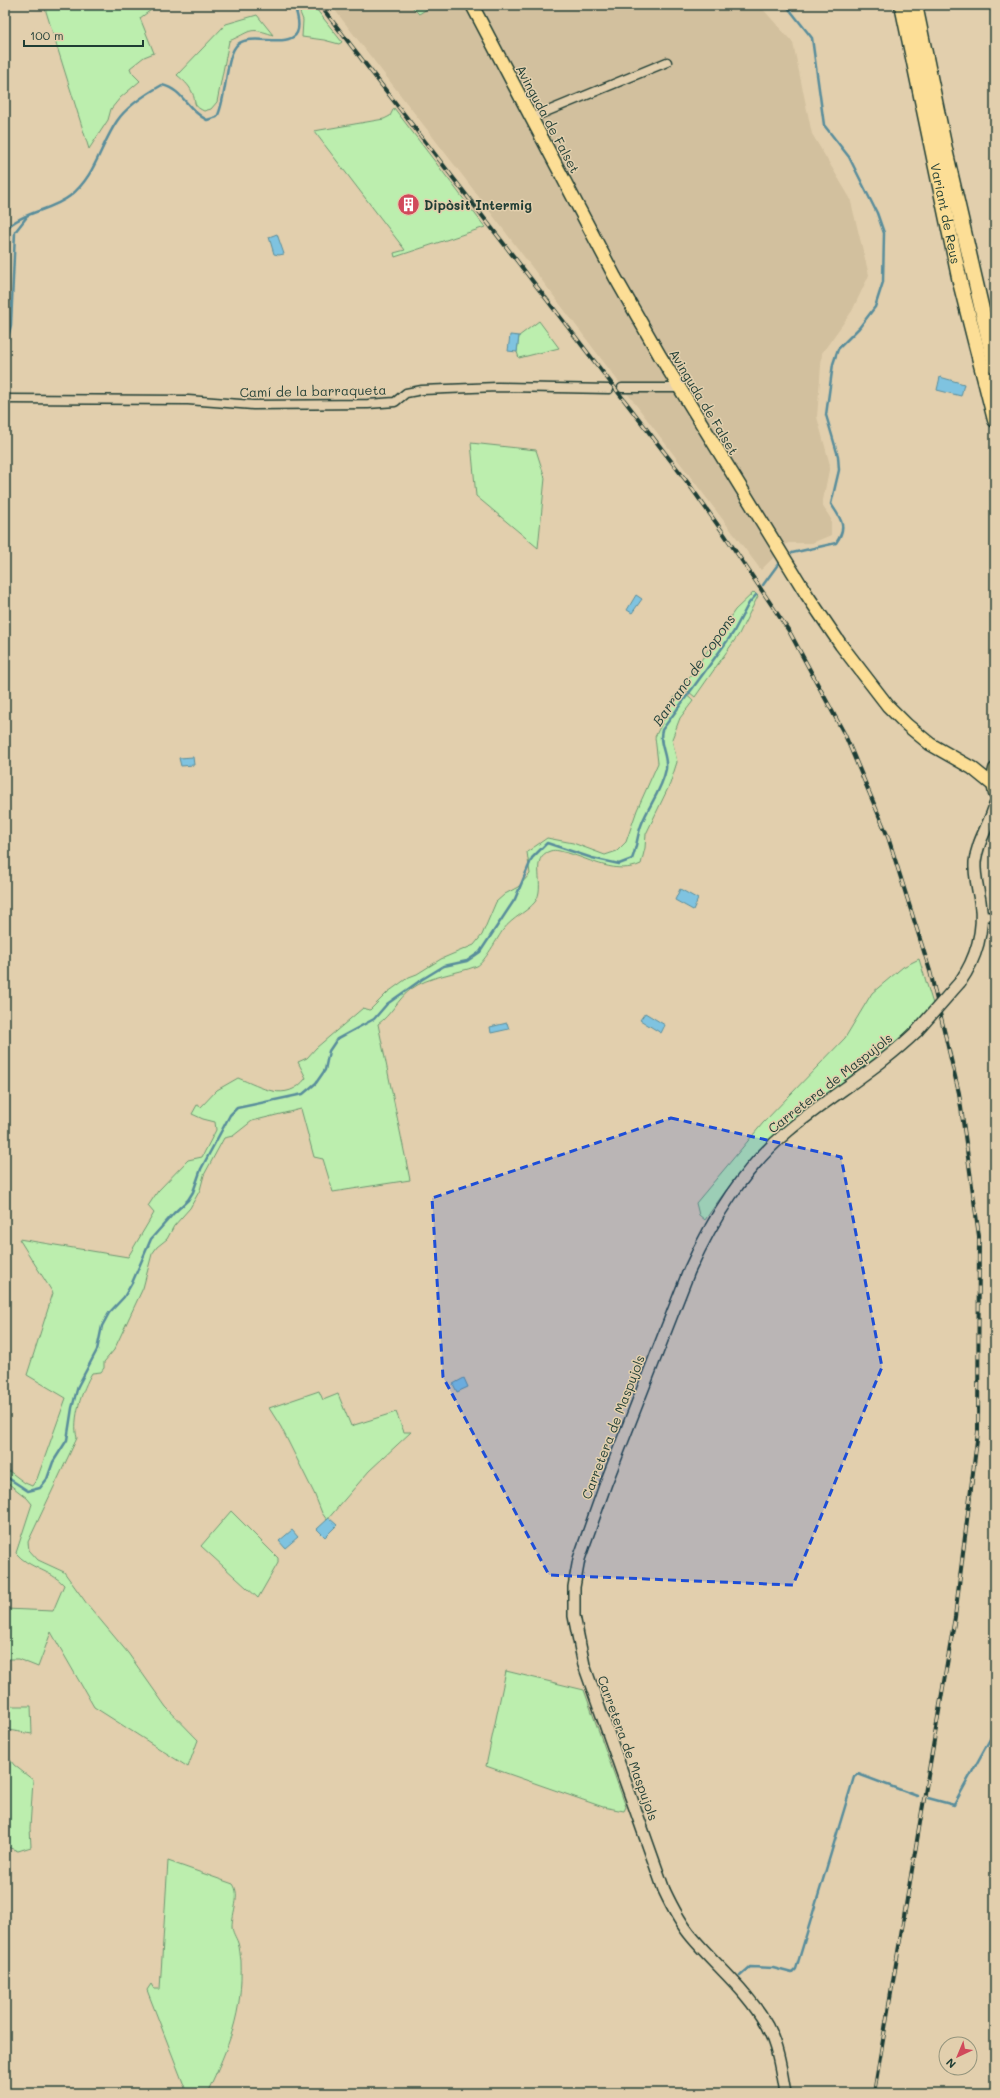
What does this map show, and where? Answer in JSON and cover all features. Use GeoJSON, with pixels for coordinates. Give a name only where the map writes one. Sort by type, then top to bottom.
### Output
{"type":"FeatureCollection","features":[{"type":"Feature","properties":{"kind":"highway","name":"Variant de Reus"},"geometry":{"type":"LineString","coordinates":[[902,5],[960,282],[995,420]]}},
{"type":"Feature","properties":{"kind":"highway","name":"Variant de Reus"},"geometry":{"type":"LineString","coordinates":[[915,5],[944,147],[995,366]]}},
{"type":"Feature","properties":{"kind":"highway"},"geometry":{"type":"LineString","coordinates":[[986,328],[995,351]]}},
{"type":"Feature","properties":{"kind":"main road","name":"Avinguda de Falset"},"geometry":{"type":"LineString","coordinates":[[472,5],[615,277],[679,388],[807,595],[868,682],[907,726],[930,744],[972,768],[994,790]]}},
{"type":"Feature","properties":{"kind":"main road"},"geometry":{"type":"LineString","coordinates":[[972,768],[995,765]]}},
{"type":"Feature","properties":{"kind":"main road"},"geometry":{"type":"LineString","coordinates":[[994,790],[995,769]]}},
{"type":"Feature","properties":{"kind":"street"},"geometry":{"type":"LineString","coordinates":[[532,118],[667,62]]}},
{"type":"Feature","properties":{"kind":"street","name":"Camí de la barraqueta"},"geometry":{"type":"LineString","coordinates":[[5,398],[188,400],[253,406],[368,404],[395,402],[406,393],[422,390],[497,387],[609,388]]}},
{"type":"Feature","properties":{"kind":"street"},"geometry":{"type":"LineString","coordinates":[[622,388],[679,388]]}},
{"type":"Feature","properties":{"kind":"street","name":"Carretera de Maspujols"},"geometry":{"type":"LineString","coordinates":[[785,2093],[778,2053],[761,2015],[736,1983],[685,1928],[664,1890],[584,1665],[575,1628],[574,1587],[584,1544],[689,1271],[700,1246],[722,1207],[748,1171],[788,1132],[888,1057],[917,1030],[960,982],[975,956],[982,916],[975,871],[976,856],[995,804]]}},
{"type":"Feature","properties":{"kind":"street"},"geometry":{"type":"LineString","coordinates":[[981,839],[995,821]]}},
{"type":"Feature","properties":{"kind":"street"},"geometry":{"type":"LineString","coordinates":[[982,916],[995,916]]}},
{"type":"Feature","properties":{"kind":"highlighted area"},"geometry":{"type":"Polygon","coordinates":[[[671,1118],[841,1157],[882,1367],[793,1585],[549,1575],[443,1377],[432,1198],[671,1118]]]}},
{"type":"Feature","properties":{"kind":"shaded area"},"geometry":{"type":"Polygon","coordinates":[[[331,5],[757,5],[761,7],[793,43],[812,134],[850,198],[869,275],[852,311],[822,353],[817,417],[830,465],[822,505],[831,519],[831,535],[812,543],[788,543],[761,570],[466,180],[331,5]]]}},
{"type":"Feature","properties":{"kind":"green space"},"geometry":{"type":"Polygon","coordinates":[[[44,5],[158,5],[140,18],[154,53],[144,57],[130,68],[132,73],[140,81],[120,98],[111,109],[108,120],[89,149],[44,5]]]}},
{"type":"Feature","properties":{"kind":"green space"},"geometry":{"type":"Polygon","coordinates":[[[297,5],[313,5],[342,42],[339,44],[302,37],[303,20],[297,5]]]}},
{"type":"Feature","properties":{"kind":"green space"},"geometry":{"type":"Polygon","coordinates":[[[410,5],[431,5],[432,6],[419,14],[410,5]]]}},
{"type":"Feature","properties":{"kind":"green space"},"geometry":{"type":"Polygon","coordinates":[[[257,15],[273,35],[265,32],[250,31],[229,41],[217,102],[211,109],[204,111],[200,109],[195,103],[189,87],[177,75],[226,24],[257,15]]]}},
{"type":"Feature","properties":{"kind":"green space"},"geometry":{"type":"Polygon","coordinates":[[[394,108],[485,227],[395,257],[394,253],[405,250],[314,131],[384,119],[390,116],[394,108]]]}},
{"type":"Feature","properties":{"kind":"green space"},"geometry":{"type":"Polygon","coordinates":[[[539,321],[559,348],[519,358],[517,352],[519,336],[539,321]]]}},
{"type":"Feature","properties":{"kind":"green space"},"geometry":{"type":"Polygon","coordinates":[[[471,443],[536,450],[545,478],[538,548],[476,496],[471,443]]]}},
{"type":"Feature","properties":{"kind":"green space"},"geometry":{"type":"Polygon","coordinates":[[[754,592],[758,596],[739,634],[695,697],[683,687],[735,610],[754,592]]]}},
{"type":"Feature","properties":{"kind":"green space"},"geometry":{"type":"Polygon","coordinates":[[[681,690],[693,701],[680,718],[672,739],[677,762],[670,784],[646,834],[645,848],[641,864],[623,868],[613,867],[568,853],[554,850],[550,851],[540,860],[539,888],[538,896],[535,902],[507,925],[480,964],[469,969],[434,978],[411,989],[378,1024],[410,1180],[333,1192],[323,1159],[314,1157],[301,1109],[252,1121],[233,1136],[224,1138],[204,1175],[200,1190],[190,1208],[174,1226],[167,1239],[157,1247],[152,1254],[143,1288],[114,1350],[104,1362],[104,1368],[101,1372],[92,1373],[88,1380],[77,1414],[77,1438],[28,1542],[29,1550],[38,1560],[64,1572],[87,1604],[128,1653],[166,1707],[198,1740],[188,1767],[94,1707],[51,1632],[38,1667],[18,1659],[5,1659],[5,1609],[53,1611],[64,1585],[53,1576],[21,1558],[16,1553],[32,1504],[27,1498],[5,1481],[5,1468],[25,1483],[32,1486],[37,1479],[66,1398],[27,1375],[53,1293],[19,1239],[128,1257],[154,1213],[148,1206],[158,1191],[188,1160],[202,1157],[216,1130],[215,1122],[192,1114],[197,1105],[201,1107],[217,1090],[238,1078],[264,1089],[273,1091],[282,1092],[298,1086],[306,1078],[298,1062],[307,1058],[316,1048],[363,1008],[370,1010],[388,992],[409,977],[417,974],[441,959],[474,945],[482,935],[496,902],[505,894],[518,887],[530,874],[527,852],[547,838],[573,843],[605,855],[617,851],[626,842],[637,810],[658,763],[655,737],[675,696],[681,690]]]}},
{"type":"Feature","properties":{"kind":"green space"},"geometry":{"type":"Polygon","coordinates":[[[919,959],[933,1004],[903,1035],[871,1064],[803,1113],[777,1134],[738,1175],[705,1220],[699,1215],[696,1203],[763,1123],[845,1038],[872,993],[903,967],[919,959]]]}},
{"type":"Feature","properties":{"kind":"green space"},"geometry":{"type":"Polygon","coordinates":[[[319,1391],[323,1400],[338,1394],[351,1426],[396,1412],[404,1432],[411,1432],[369,1471],[327,1520],[322,1513],[314,1493],[281,1427],[269,1408],[319,1391]]]}},
{"type":"Feature","properties":{"kind":"green space"},"geometry":{"type":"Polygon","coordinates":[[[231,1511],[278,1558],[278,1563],[258,1598],[201,1546],[231,1511]]]}},
{"type":"Feature","properties":{"kind":"green space"},"geometry":{"type":"Polygon","coordinates":[[[506,1671],[584,1690],[626,1807],[624,1811],[603,1807],[486,1766],[506,1671]]]}},
{"type":"Feature","properties":{"kind":"green space"},"geometry":{"type":"Polygon","coordinates":[[[5,1706],[31,1706],[32,1734],[8,1730],[8,1724],[5,1722],[5,1706]]]}},
{"type":"Feature","properties":{"kind":"green space"},"geometry":{"type":"Polygon","coordinates":[[[5,1753],[14,1765],[33,1780],[30,1828],[31,1847],[18,1851],[5,1846],[5,1753]]]}},
{"type":"Feature","properties":{"kind":"green space"},"geometry":{"type":"Polygon","coordinates":[[[168,1861],[233,1884],[236,1893],[236,1904],[232,1926],[239,1945],[241,1961],[240,1997],[228,2044],[207,2093],[187,2093],[147,1990],[151,1984],[154,1989],[160,1989],[168,1861]]]}},
{"type":"Feature","properties":{"kind":"water"},"geometry":{"type":"Polygon","coordinates":[[[277,234],[284,254],[274,254],[269,237],[277,234]]]}},
{"type":"Feature","properties":{"kind":"water"},"geometry":{"type":"Polygon","coordinates":[[[510,335],[519,336],[517,352],[508,351],[510,335]]]}},
{"type":"Feature","properties":{"kind":"water"},"geometry":{"type":"Polygon","coordinates":[[[940,377],[964,384],[961,396],[937,390],[940,377]]]}},
{"type":"Feature","properties":{"kind":"water"},"geometry":{"type":"Polygon","coordinates":[[[636,595],[642,599],[632,613],[627,610],[636,595]]]}},
{"type":"Feature","properties":{"kind":"water"},"geometry":{"type":"Polygon","coordinates":[[[193,757],[194,765],[181,766],[179,758],[193,757]]]}},
{"type":"Feature","properties":{"kind":"water"},"geometry":{"type":"Polygon","coordinates":[[[680,889],[698,899],[693,910],[675,900],[680,889]]]}},
{"type":"Feature","properties":{"kind":"water"},"geometry":{"type":"Polygon","coordinates":[[[645,1013],[665,1025],[661,1033],[640,1020],[645,1013]]]}},
{"type":"Feature","properties":{"kind":"water"},"geometry":{"type":"Polygon","coordinates":[[[507,1023],[509,1029],[491,1033],[490,1027],[507,1023]]]}},
{"type":"Feature","properties":{"kind":"water"},"geometry":{"type":"Polygon","coordinates":[[[464,1378],[468,1387],[457,1392],[453,1384],[464,1378]]]}},
{"type":"Feature","properties":{"kind":"water"},"geometry":{"type":"Polygon","coordinates":[[[329,1518],[337,1525],[325,1537],[317,1529],[329,1518]]]}},
{"type":"Feature","properties":{"kind":"water"},"geometry":{"type":"Polygon","coordinates":[[[292,1530],[298,1537],[285,1548],[279,1541],[292,1530]]]}},
{"type":"Feature","properties":{"kind":"waterway"},"geometry":{"type":"LineString","coordinates":[[5,230],[19,219],[54,205],[70,196],[86,180],[111,131],[121,116],[137,101],[162,85],[175,91],[200,116],[207,120],[217,117],[223,99],[228,67],[234,49],[238,44],[247,40],[281,40],[291,38],[297,33],[298,22],[294,5]]}},
{"type":"Feature","properties":{"kind":"waterway"},"geometry":{"type":"LineString","coordinates":[[786,5],[812,38],[824,125],[849,157],[877,213],[884,233],[883,282],[875,307],[859,328],[838,349],[833,364],[826,415],[838,456],[839,470],[831,504],[842,523],[842,532],[836,543],[792,553]]}},
{"type":"Feature","properties":{"kind":"waterway"},"geometry":{"type":"LineString","coordinates":[[5,350],[11,325],[15,232],[26,218]]}},
{"type":"Feature","properties":{"kind":"waterway","name":"Barranc de Copons"},"geometry":{"type":"LineString","coordinates":[[763,585],[779,563]]}},
{"type":"Feature","properties":{"kind":"waterway","name":"Barranc de Copons"},"geometry":{"type":"LineString","coordinates":[[5,1476],[28,1491],[40,1488],[47,1479],[53,1462],[67,1440],[72,1408],[78,1386],[97,1350],[102,1326],[109,1313],[124,1297],[132,1283],[151,1239],[174,1213],[188,1200],[193,1192],[201,1169],[230,1115],[237,1108],[303,1094],[316,1083],[325,1070],[329,1051],[337,1039],[374,1019],[387,1004],[444,966],[467,961],[480,952],[515,899],[532,858],[547,843],[592,858],[619,864],[632,859],[642,823],[662,784],[666,769],[666,759],[661,740],[662,730],[733,633],[749,603],[756,595]]}},
{"type":"Feature","properties":{"kind":"waterway"},"geometry":{"type":"LineString","coordinates":[[928,1798],[954,1805],[995,1730]]}},
{"type":"Feature","properties":{"kind":"waterway"},"geometry":{"type":"LineString","coordinates":[[740,1976],[750,1967],[773,1968],[792,1973],[796,1969],[854,1777],[858,1774],[917,1796]]}},
{"type":"Feature","properties":{"kind":"railway"},"geometry":{"type":"LineString","coordinates":[[320,5],[688,483],[789,631],[845,735],[888,837],[930,971],[959,1093],[979,1236],[978,1432],[955,1617],[874,2093]]}},
{"type":"Feature","properties":{"kind":"place","name":"Dipòsit Intermig"},"geometry":{"type":"Point","coordinates":[409,205]}}]}
